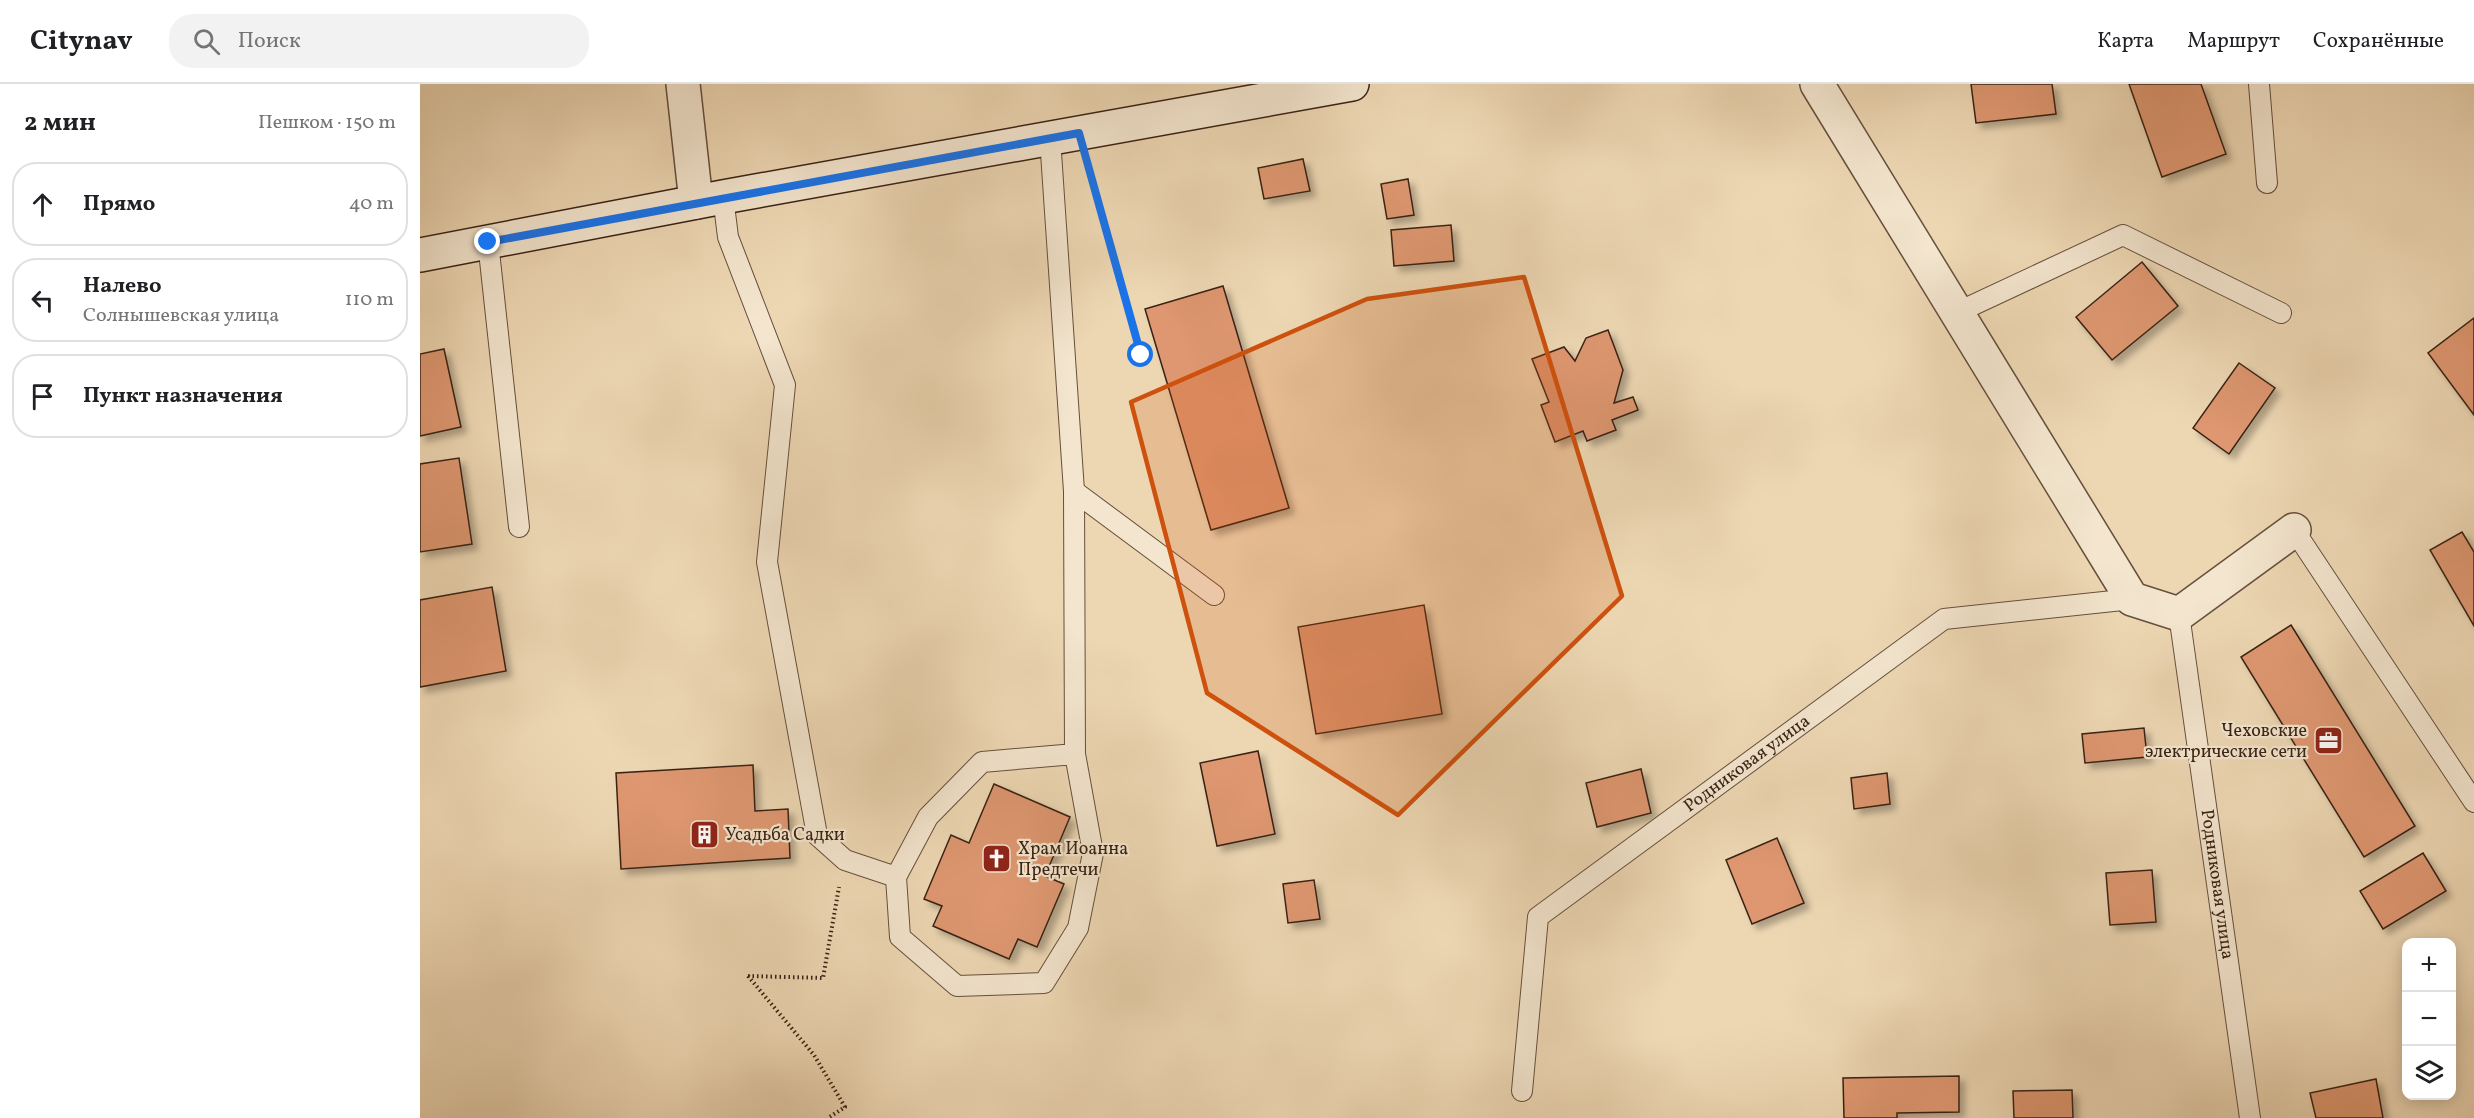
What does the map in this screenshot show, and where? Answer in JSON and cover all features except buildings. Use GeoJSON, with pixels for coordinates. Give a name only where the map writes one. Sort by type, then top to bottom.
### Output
{"type":"FeatureCollection","features":[{"type":"Feature","properties":{"kind":"street"},"geometry":{"type":"LineString","coordinates":[[683,84],[710,200]]}},
{"type":"Feature","properties":{"kind":"street"},"geometry":{"type":"LineString","coordinates":[[420,255],[1352,84]]}},
{"type":"Feature","properties":{"kind":"street"},"geometry":{"type":"LineString","coordinates":[[1817,84],[2132,599],[2179,614],[2294,530]]}},
{"type":"Feature","properties":{"kind":"lane"},"geometry":{"type":"LineString","coordinates":[[2259,84],[2267,183]]}},
{"type":"Feature","properties":{"kind":"lane"},"geometry":{"type":"LineString","coordinates":[[1064,136],[1074,490],[1075,754],[1093,853],[1078,928],[1044,983],[957,986],[900,937],[896,877],[928,817],[982,762],[1075,754]]}},
{"type":"Feature","properties":{"kind":"lane"},"geometry":{"type":"LineString","coordinates":[[710,200],[728,237],[785,385],[767,562],[817,835],[845,860],[896,877]]}},
{"type":"Feature","properties":{"kind":"lane"},"geometry":{"type":"LineString","coordinates":[[1956,313],[2123,235],[2281,313]]}},
{"type":"Feature","properties":{"kind":"lane"},"geometry":{"type":"LineString","coordinates":[[488,242],[519,527]]}},
{"type":"Feature","properties":{"kind":"lane"},"geometry":{"type":"LineString","coordinates":[[1074,490],[1214,595]]}},
{"type":"Feature","properties":{"kind":"lane"},"geometry":{"type":"LineString","coordinates":[[2294,530],[2474,802]]}},
{"type":"Feature","properties":{"kind":"lane","name":"Родниковая улица"},"geometry":{"type":"LineString","coordinates":[[1522,1091],[1538,917],[1944,619],[2132,599]]}},
{"type":"Feature","properties":{"kind":"lane","name":"Родниковая улица"},"geometry":{"type":"LineString","coordinates":[[2179,614],[2250,1118]]}},
{"type":"Feature","properties":{"kind":"path"},"geometry":{"type":"LineString","coordinates":[[1064,136],[1141,355]]}},
{"type":"Feature","properties":{"kind":"path"},"geometry":{"type":"LineString","coordinates":[[828,1118],[845,1107],[814,1055],[748,976],[823,978],[845,860]]}},
{"type":"Feature","properties":{"kind":"highlighted area"},"geometry":{"type":"Polygon","coordinates":[[[1524,277],[1622,596],[1398,815],[1207,693],[1131,402],[1367,299],[1524,277]]]}},
{"type":"Feature","properties":{"kind":"place","name":"Чеховские электрические сети"},"geometry":{"type":"Point","coordinates":[2328,741]}},
{"type":"Feature","properties":{"kind":"place","name":"Усадьба Садки"},"geometry":{"type":"Point","coordinates":[704,835]}},
{"type":"Feature","properties":{"kind":"place","name":"Храм Иоанна Предтечи"},"geometry":{"type":"Point","coordinates":[997,859]}},
{"type":"Feature","properties":{"kind":"route"},"geometry":{"type":"LineString","coordinates":[[488,242],[1079,133],[1141,355]]}}]}
